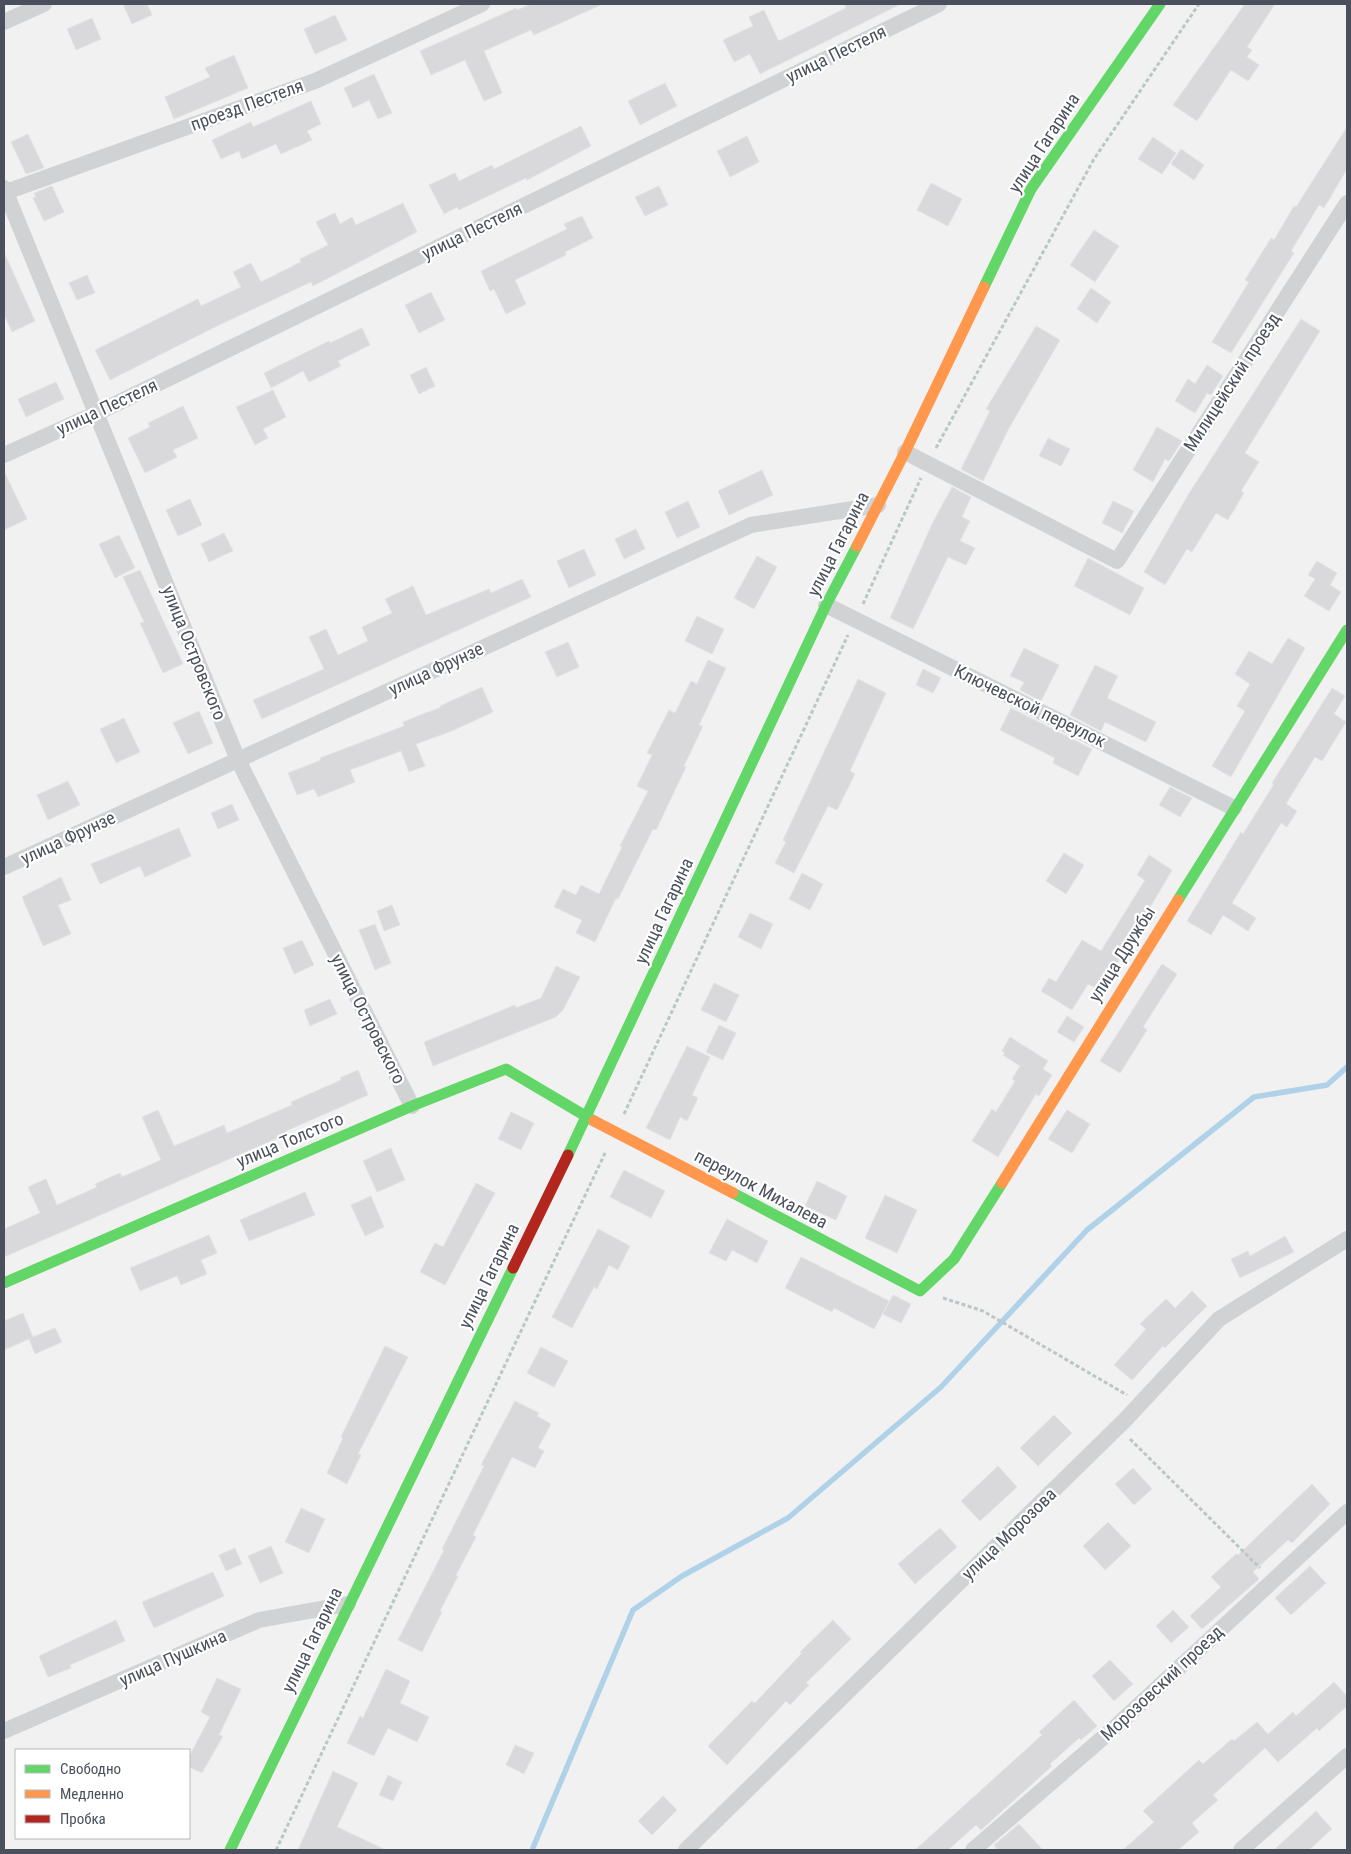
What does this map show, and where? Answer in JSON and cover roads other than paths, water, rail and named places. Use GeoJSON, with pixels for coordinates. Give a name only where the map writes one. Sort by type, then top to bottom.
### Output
{"type":"FeatureCollection","features":[{"type":"Feature","properties":{"kind":"main road","name":"улица Гагарина"},"geometry":{"type":"LineString","coordinates":[[230,1850],[586,1117],[826,605],[905,452],[1031,189],[1160,4]]}},
{"type":"Feature","properties":{"kind":"main road","name":"улица Дружбы"},"geometry":{"type":"LineString","coordinates":[[920,1292],[954,1259],[1234,808],[1347,630]]}},
{"type":"Feature","properties":{"kind":"main road","name":"улица Толстого"},"geometry":{"type":"LineString","coordinates":[[4,1284],[412,1106],[506,1069],[586,1117]]}},
{"type":"Feature","properties":{"kind":"main road","name":"переулок Михалева"},"geometry":{"type":"LineString","coordinates":[[586,1117],[920,1292]]}},
{"type":"Feature","properties":{"kind":"street"},"geometry":{"type":"LineString","coordinates":[[4,22],[44,4]]}},
{"type":"Feature","properties":{"kind":"street","name":"проезд Пестеля"},"geometry":{"type":"LineString","coordinates":[[5,190],[315,81],[482,4]]}},
{"type":"Feature","properties":{"kind":"street","name":"улица Пестеля"},"geometry":{"type":"LineString","coordinates":[[4,455],[97,413],[939,4]]}},
{"type":"Feature","properties":{"kind":"street","name":"улица Островского"},"geometry":{"type":"LineString","coordinates":[[5,190],[238,760],[412,1106]]}},
{"type":"Feature","properties":{"kind":"street","name":"Милицейский проезд"},"geometry":{"type":"LineString","coordinates":[[905,452],[1117,561],[1347,203]]}},
{"type":"Feature","properties":{"kind":"street","name":"улица Фрунзе"},"geometry":{"type":"LineString","coordinates":[[4,868],[751,525],[878,505]]}},
{"type":"Feature","properties":{"kind":"street","name":"Ключевской переулок"},"geometry":{"type":"LineString","coordinates":[[826,605],[1234,808]]}},
{"type":"Feature","properties":{"kind":"street","name":"улица Морозова"},"geometry":{"type":"LineString","coordinates":[[686,1850],[1118,1427],[1219,1319],[1347,1239]]}},
{"type":"Feature","properties":{"kind":"street","name":"Морозовский проезд"},"geometry":{"type":"LineString","coordinates":[[973,1850],[1113,1729],[1347,1512]]}},
{"type":"Feature","properties":{"kind":"street","name":"улица Пушкина"},"geometry":{"type":"LineString","coordinates":[[4,1732],[259,1620],[348,1604]]}},
{"type":"Feature","properties":{"kind":"street"},"geometry":{"type":"LineString","coordinates":[[1240,1850],[1347,1756]]}},
{"type":"Feature","properties":{"kind":"waterway"},"geometry":{"type":"LineString","coordinates":[[532,1850],[633,1610],[682,1576],[788,1518],[941,1387],[1087,1230],[1254,1097],[1327,1085],[1347,1067]]}}]}
